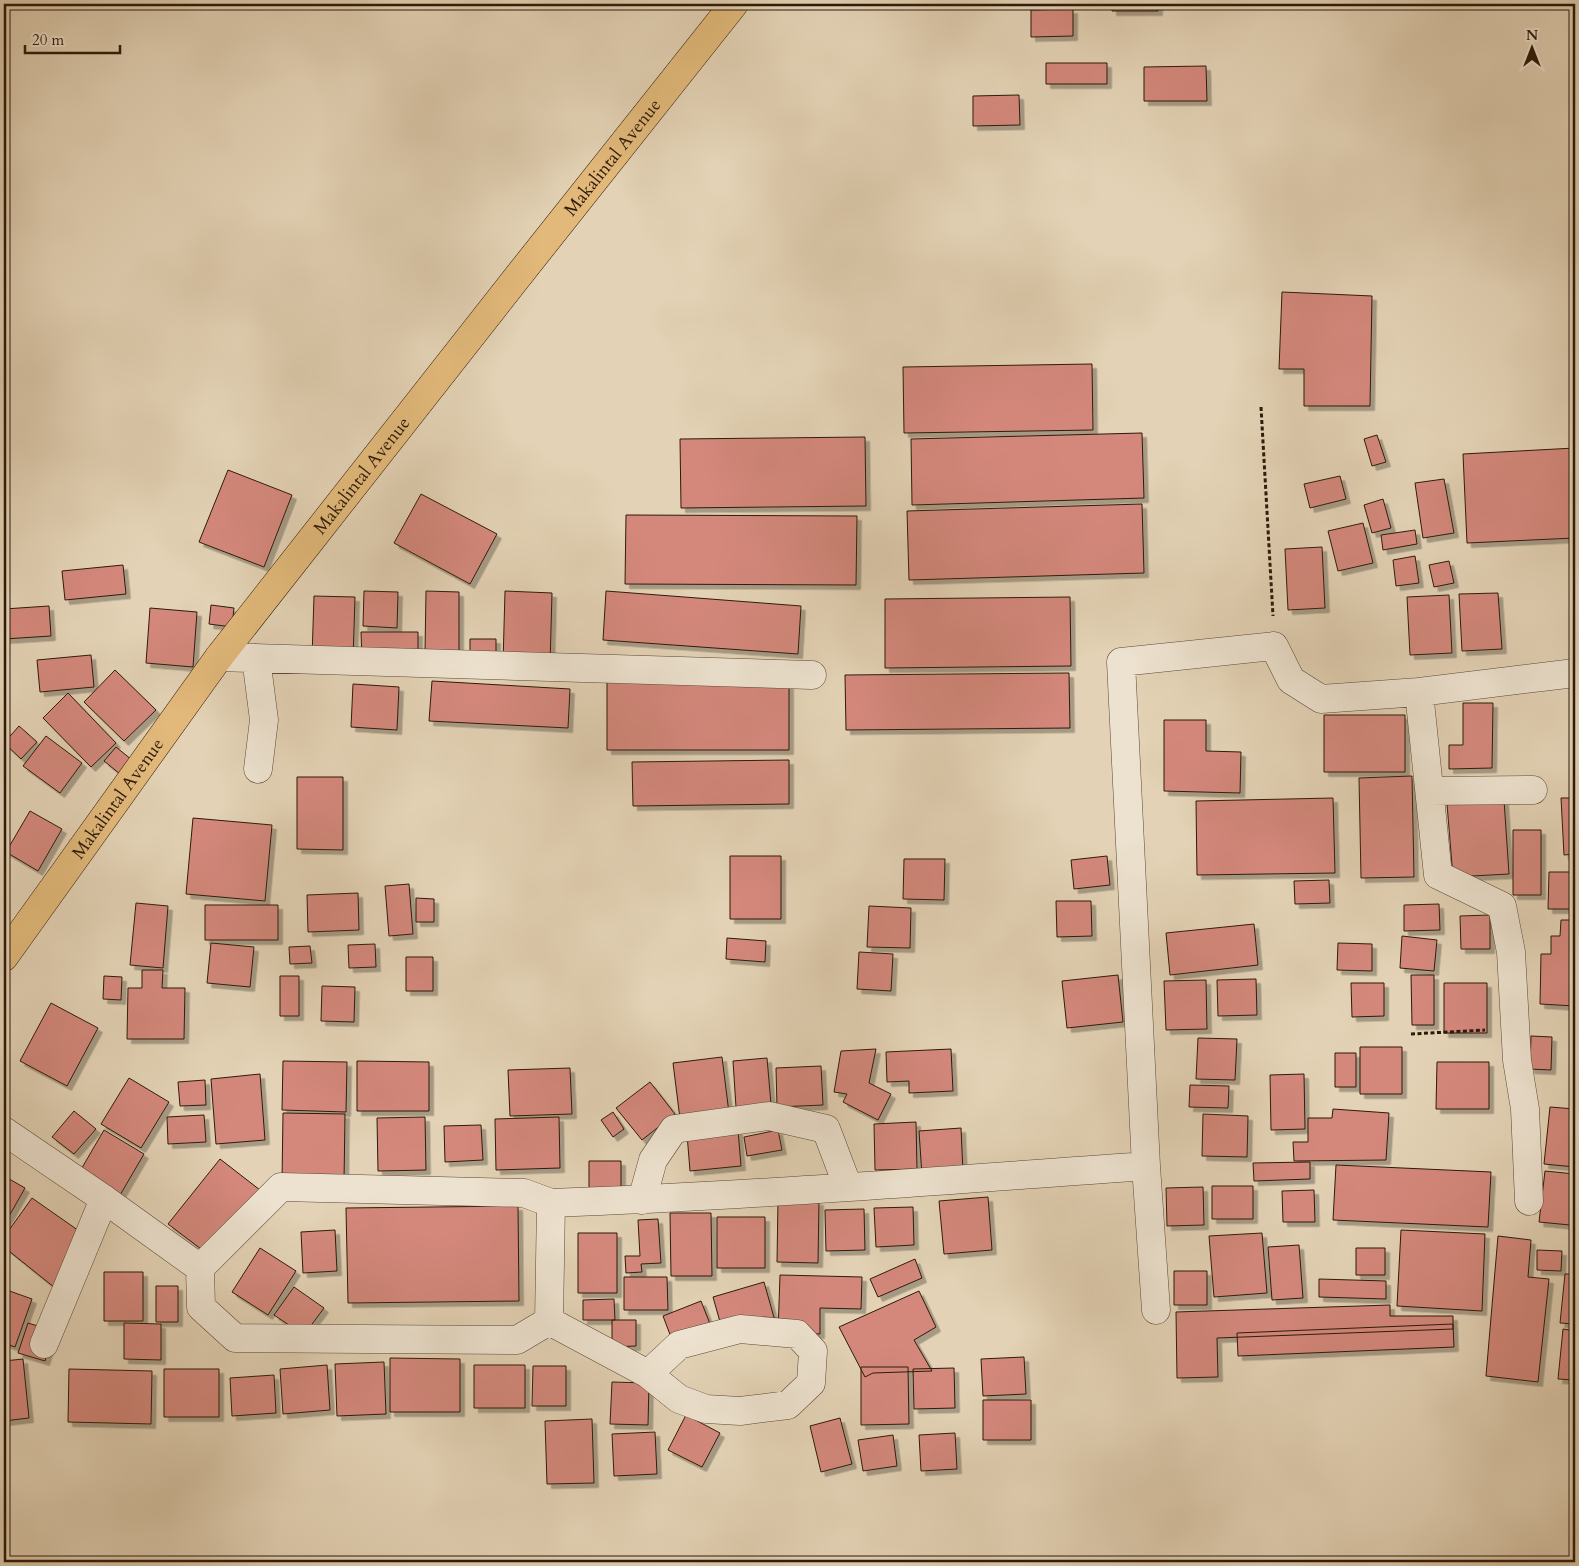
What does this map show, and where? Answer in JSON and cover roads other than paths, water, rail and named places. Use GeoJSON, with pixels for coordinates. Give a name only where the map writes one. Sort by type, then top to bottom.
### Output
{"type":"FeatureCollection","features":[{"type":"Feature","properties":{"kind":"main road","name":"Makalintal Avenue"},"geometry":{"type":"LineString","coordinates":[[4,957],[219,657],[512,282],[734,4]]}},
{"type":"Feature","properties":{"kind":"street"},"geometry":{"type":"LineString","coordinates":[[1156,1310],[1146,1166],[1121,662],[1274,646],[1291,680],[1321,699],[1419,692],[1575,673]]}},
{"type":"Feature","properties":{"kind":"street"},"geometry":{"type":"LineString","coordinates":[[219,657],[812,675]]}},
{"type":"Feature","properties":{"kind":"street"},"geometry":{"type":"LineString","coordinates":[[256,658],[264,720],[258,769]]}},
{"type":"Feature","properties":{"kind":"street"},"geometry":{"type":"LineString","coordinates":[[1419,692],[1438,875],[1502,906],[1511,952],[1517,1060],[1525,1109],[1529,1201]]}},
{"type":"Feature","properties":{"kind":"street"},"geometry":{"type":"LineString","coordinates":[[1430,791],[1533,790]]}},
{"type":"Feature","properties":{"kind":"street"},"geometry":{"type":"LineString","coordinates":[[642,1200],[653,1160],[674,1129],[769,1116],[826,1129],[848,1187]]}},
{"type":"Feature","properties":{"kind":"street"},"geometry":{"type":"LineString","coordinates":[[4,1131],[104,1199],[200,1268]]}},
{"type":"Feature","properties":{"kind":"street"},"geometry":{"type":"LineString","coordinates":[[549,1321],[516,1340],[235,1338],[202,1307],[200,1268],[281,1187],[524,1192],[551,1204],[848,1187],[1146,1166]]}},
{"type":"Feature","properties":{"kind":"street"},"geometry":{"type":"LineString","coordinates":[[44,1344],[104,1199]]}},
{"type":"Feature","properties":{"kind":"street"},"geometry":{"type":"LineString","coordinates":[[549,1321],[551,1204]]}},
{"type":"Feature","properties":{"kind":"street"},"geometry":{"type":"LineString","coordinates":[[549,1321],[648,1374],[679,1399],[706,1409],[740,1411],[788,1405],[811,1383],[813,1351],[797,1334],[740,1329],[679,1345],[648,1374]]}}]}
